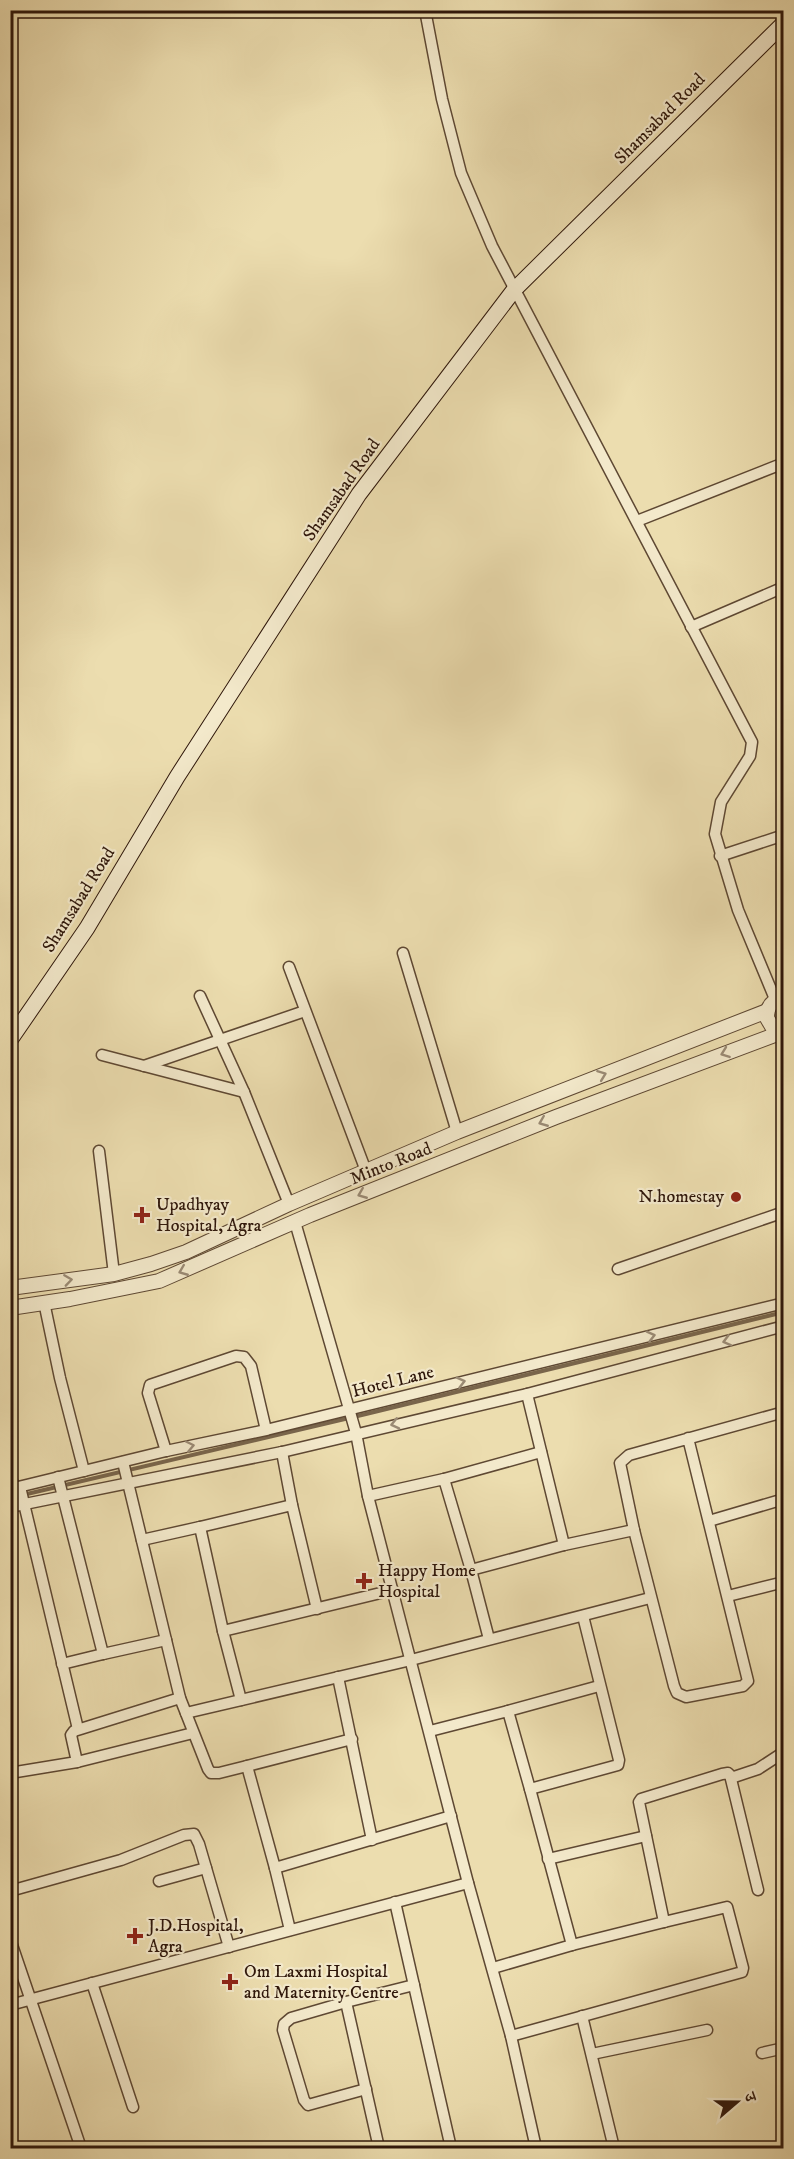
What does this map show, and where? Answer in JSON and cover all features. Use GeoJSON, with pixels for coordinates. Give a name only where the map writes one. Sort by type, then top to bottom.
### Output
{"type":"FeatureCollection","features":[{"type":"Feature","properties":{"kind":"main road","name":"Shamsabad Road"},"geometry":{"type":"LineString","coordinates":[[10,1040],[87,928],[177,777],[359,494],[514,290],[783,23]]}},
{"type":"Feature","properties":{"kind":"street"},"geometry":{"type":"LineString","coordinates":[[425,10],[442,99],[461,173],[514,290],[537,328],[752,742],[750,756],[720,802],[715,834],[738,910],[775,1002],[767,1017],[774,1030],[782,1033]]}},
{"type":"Feature","properties":{"kind":"street"},"geometry":{"type":"LineString","coordinates":[[637,521],[783,462]]}},
{"type":"Feature","properties":{"kind":"street"},"geometry":{"type":"LineString","coordinates":[[691,627],[783,587]]}},
{"type":"Feature","properties":{"kind":"street"},"geometry":{"type":"LineString","coordinates":[[720,856],[783,835]]}},
{"type":"Feature","properties":{"kind":"street"},"geometry":{"type":"LineString","coordinates":[[403,953],[457,1132]]}},
{"type":"Feature","properties":{"kind":"street"},"geometry":{"type":"LineString","coordinates":[[289,967],[366,1171]]}},
{"type":"Feature","properties":{"kind":"street"},"geometry":{"type":"LineString","coordinates":[[200,996],[244,1092],[289,1204]]}},
{"type":"Feature","properties":{"kind":"street","name":"Minto Road"},"geometry":{"type":"LineString","coordinates":[[10,1288],[114,1274],[186,1252],[289,1204],[457,1132],[775,1002]]}},
{"type":"Feature","properties":{"kind":"street"},"geometry":{"type":"LineString","coordinates":[[144,1066],[305,1011]]}},
{"type":"Feature","properties":{"kind":"street","name":"Minto Road"},"geometry":{"type":"LineString","coordinates":[[10,1308],[70,1299],[159,1281],[295,1222],[567,1113],[782,1033]]}},
{"type":"Feature","properties":{"kind":"street"},"geometry":{"type":"LineString","coordinates":[[102,1055],[244,1092]]}},
{"type":"Feature","properties":{"kind":"street"},"geometry":{"type":"LineString","coordinates":[[99,1150],[114,1274]]}},
{"type":"Feature","properties":{"kind":"street"},"geometry":{"type":"LineString","coordinates":[[618,1269],[783,1212]]}},
{"type":"Feature","properties":{"kind":"street"},"geometry":{"type":"LineString","coordinates":[[295,1222],[350,1409],[368,1496],[468,1883],[511,2036],[536,2148]]}},
{"type":"Feature","properties":{"kind":"street"},"geometry":{"type":"LineString","coordinates":[[44,1302],[60,1378],[84,1471]]}},
{"type":"Feature","properties":{"kind":"street","name":"Hotel Lane"},"geometry":{"type":"LineString","coordinates":[[15,1488],[166,1451],[266,1430],[783,1303]]}},
{"type":"Feature","properties":{"kind":"street"},"geometry":{"type":"LineString","coordinates":[[10,1507],[282,1452],[527,1394],[783,1326]]}},
{"type":"Feature","properties":{"kind":"street"},"geometry":{"type":"LineString","coordinates":[[166,1451],[148,1393],[150,1386],[236,1356],[244,1357],[251,1366],[266,1430]]}},
{"type":"Feature","properties":{"kind":"street"},"geometry":{"type":"LineString","coordinates":[[527,1394],[564,1545]]}},
{"type":"Feature","properties":{"kind":"street"},"geometry":{"type":"LineString","coordinates":[[688,1438],[748,1680],[743,1686],[686,1697],[677,1693],[674,1686],[650,1598],[620,1463],[629,1455],[688,1438],[783,1412]]}},
{"type":"Feature","properties":{"kind":"street"},"geometry":{"type":"LineString","coordinates":[[282,1452],[317,1609]]}},
{"type":"Feature","properties":{"kind":"street"},"geometry":{"type":"LineString","coordinates":[[368,1496],[444,1479],[542,1452]]}},
{"type":"Feature","properties":{"kind":"street"},"geometry":{"type":"LineString","coordinates":[[123,1462],[180,1698],[211,1773],[219,1773],[352,1739]]}},
{"type":"Feature","properties":{"kind":"street"},"geometry":{"type":"LineString","coordinates":[[10,1474],[24,1503],[78,1729]]}},
{"type":"Feature","properties":{"kind":"street"},"geometry":{"type":"LineString","coordinates":[[58,1477],[103,1654]]}},
{"type":"Feature","properties":{"kind":"street"},"geometry":{"type":"LineString","coordinates":[[444,1479],[489,1639]]}},
{"type":"Feature","properties":{"kind":"street"},"geometry":{"type":"LineString","coordinates":[[709,1521],[783,1499]]}},
{"type":"Feature","properties":{"kind":"street"},"geometry":{"type":"LineString","coordinates":[[142,1540],[292,1505]]}},
{"type":"Feature","properties":{"kind":"street"},"geometry":{"type":"LineString","coordinates":[[200,1527],[241,1700]]}},
{"type":"Feature","properties":{"kind":"street"},"geometry":{"type":"LineString","coordinates":[[471,1570],[564,1545],[634,1530]]}},
{"type":"Feature","properties":{"kind":"street"},"geometry":{"type":"LineString","coordinates":[[728,1596],[783,1582]]}},
{"type":"Feature","properties":{"kind":"street"},"geometry":{"type":"LineString","coordinates":[[223,1631],[393,1590]]}},
{"type":"Feature","properties":{"kind":"street"},"geometry":{"type":"LineString","coordinates":[[186,1713],[411,1660],[650,1598]]}},
{"type":"Feature","properties":{"kind":"street"},"geometry":{"type":"LineString","coordinates":[[530,1788],[618,1765],[619,1760],[583,1616]]}},
{"type":"Feature","properties":{"kind":"street"},"geometry":{"type":"LineString","coordinates":[[62,1664],[166,1640]]}},
{"type":"Feature","properties":{"kind":"street"},"geometry":{"type":"LineString","coordinates":[[338,1677],[372,1840]]}},
{"type":"Feature","properties":{"kind":"street"},"geometry":{"type":"LineString","coordinates":[[430,1731],[599,1686]]}},
{"type":"Feature","properties":{"kind":"street"},"geometry":{"type":"LineString","coordinates":[[77,1762],[71,1735],[74,1731],[180,1698]]}},
{"type":"Feature","properties":{"kind":"street"},"geometry":{"type":"LineString","coordinates":[[508,1711],[572,1944]]}},
{"type":"Feature","properties":{"kind":"street"},"geometry":{"type":"LineString","coordinates":[[10,1773],[77,1762],[193,1734]]}},
{"type":"Feature","properties":{"kind":"street"},"geometry":{"type":"LineString","coordinates":[[731,1778],[758,1769],[783,1752]]}},
{"type":"Feature","properties":{"kind":"street"},"geometry":{"type":"LineString","coordinates":[[247,1766],[290,1930]]}},
{"type":"Feature","properties":{"kind":"street"},"geometry":{"type":"LineString","coordinates":[[664,1922],[639,1802],[641,1799],[728,1773],[758,1890]]}},
{"type":"Feature","properties":{"kind":"street"},"geometry":{"type":"LineString","coordinates":[[275,1868],[451,1816]]}},
{"type":"Feature","properties":{"kind":"street"},"geometry":{"type":"LineString","coordinates":[[10,1891],[121,1860],[190,1833],[196,1836],[229,1947]]}},
{"type":"Feature","properties":{"kind":"street"},"geometry":{"type":"LineString","coordinates":[[548,1859],[646,1836]]}},
{"type":"Feature","properties":{"kind":"street"},"geometry":{"type":"LineString","coordinates":[[159,1881],[206,1868]]}},
{"type":"Feature","properties":{"kind":"street"},"geometry":{"type":"LineString","coordinates":[[10,2006],[468,1883]]}},
{"type":"Feature","properties":{"kind":"street"},"geometry":{"type":"LineString","coordinates":[[395,1902],[451,2148]]}},
{"type":"Feature","properties":{"kind":"street"},"geometry":{"type":"LineString","coordinates":[[493,1968],[572,1944],[727,1907],[742,1972],[511,2036]]}},
{"type":"Feature","properties":{"kind":"street"},"geometry":{"type":"LineString","coordinates":[[10,1939],[81,2148]]}},
{"type":"Feature","properties":{"kind":"street"},"geometry":{"type":"LineString","coordinates":[[92,1983],[132,2107]]}},
{"type":"Feature","properties":{"kind":"street"},"geometry":{"type":"LineString","coordinates":[[366,2089],[308,2106],[305,2103],[283,2030],[284,2024],[291,2018],[414,1985]]}},
{"type":"Feature","properties":{"kind":"street"},"geometry":{"type":"LineString","coordinates":[[346,2002],[379,2148]]}},
{"type":"Feature","properties":{"kind":"street"},"geometry":{"type":"LineString","coordinates":[[582,2016],[614,2148]]}},
{"type":"Feature","properties":{"kind":"street"},"geometry":{"type":"LineString","coordinates":[[592,2054],[707,2030]]}},
{"type":"Feature","properties":{"kind":"street"},"geometry":{"type":"LineString","coordinates":[[762,2053],[783,2048]]}},
{"type":"Feature","properties":{"kind":"waterway"},"geometry":{"type":"LineString","coordinates":[[10,1498],[784,1312]]}},
{"type":"Feature","properties":{"kind":"place","name":"N.homestay"},"geometry":{"type":"Point","coordinates":[736,1197]}},
{"type":"Feature","properties":{"kind":"place","name":"Upadhyay Hospital, Agra"},"geometry":{"type":"Point","coordinates":[142,1215]}},
{"type":"Feature","properties":{"kind":"place","name":"Happy Home Hospital"},"geometry":{"type":"Point","coordinates":[364,1581]}},
{"type":"Feature","properties":{"kind":"place","name":"J.D.Hospital, Agra"},"geometry":{"type":"Point","coordinates":[135,1936]}},
{"type":"Feature","properties":{"kind":"place","name":"Om Laxmi Hospital and Maternity Centre"},"geometry":{"type":"Point","coordinates":[230,1982]}}]}
